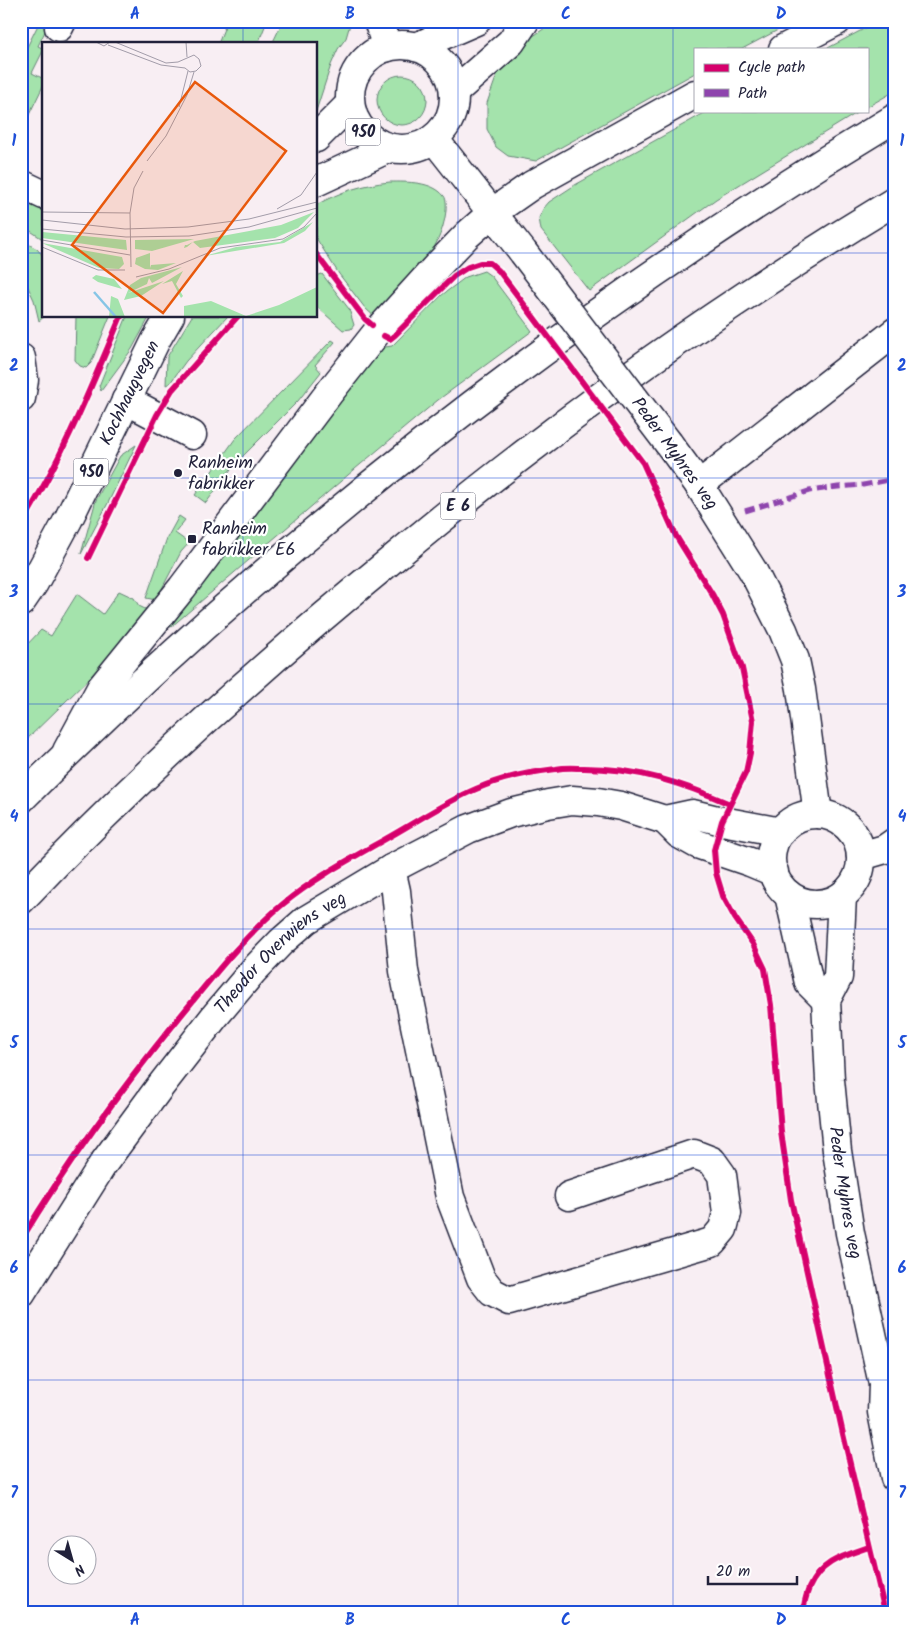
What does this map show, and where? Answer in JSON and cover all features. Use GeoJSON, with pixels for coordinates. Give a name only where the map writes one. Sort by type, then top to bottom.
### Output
{"type":"FeatureCollection","features":[{"type":"Feature","properties":{"kind":"main road"},"geometry":{"type":"LineString","coordinates":[[378,21],[387,47],[406,45],[416,47],[434,56],[447,71],[454,92],[453,108],[448,123],[434,139]]}},
{"type":"Feature","properties":{"kind":"main road"},"geometry":{"type":"LineString","coordinates":[[416,47],[476,21]]}},
{"type":"Feature","properties":{"kind":"main road"},"geometry":{"type":"LineString","coordinates":[[454,92],[511,42],[525,21]]}},
{"type":"Feature","properties":{"kind":"main road"},"geometry":{"type":"LineString","coordinates":[[785,48],[837,21]]}},
{"type":"Feature","properties":{"kind":"main road","name":"950"},"geometry":{"type":"LineString","coordinates":[[387,47],[371,56],[358,69],[350,92],[353,116],[372,141],[389,148],[408,149],[434,139]]}},
{"type":"Feature","properties":{"kind":"main road"},"geometry":{"type":"LineString","coordinates":[[66,754],[100,688],[182,588],[378,331],[437,266],[492,213],[532,185],[694,95]]}},
{"type":"Feature","properties":{"kind":"main road","name":"950"},"geometry":{"type":"LineString","coordinates":[[318,136],[350,104]]}},
{"type":"Feature","properties":{"kind":"main road"},"geometry":{"type":"LineString","coordinates":[[21,798],[131,693],[232,601],[318,527],[478,400],[607,305],[713,232],[895,118]]}},
{"type":"Feature","properties":{"kind":"main road","name":"Peder Myhres veg"},"geometry":{"type":"LineString","coordinates":[[434,139],[523,252],[669,444],[699,485],[752,571],[783,630],[795,660],[801,689],[818,814]]}},
{"type":"Feature","properties":{"kind":"main road","name":"950"},"geometry":{"type":"LineString","coordinates":[[318,181],[389,148]]}},
{"type":"Feature","properties":{"kind":"main road"},"geometry":{"type":"LineString","coordinates":[[21,184],[42,194]]}},
{"type":"Feature","properties":{"kind":"main road","name":"E 6"},"geometry":{"type":"LineString","coordinates":[[21,900],[116,805],[258,672],[450,512],[536,444],[651,360],[753,291],[895,201]]}},
{"type":"Feature","properties":{"kind":"main road","name":"Kochhaugvegen"},"geometry":{"type":"LineString","coordinates":[[21,602],[34,583],[68,520],[126,400],[169,318]]}},
{"type":"Feature","properties":{"kind":"main road"},"geometry":{"type":"LineString","coordinates":[[699,485],[895,332]]}},
{"type":"Feature","properties":{"kind":"main road"},"geometry":{"type":"LineString","coordinates":[[21,358],[24,380],[21,398]]}},
{"type":"Feature","properties":{"kind":"main road"},"geometry":{"type":"LineString","coordinates":[[126,400],[192,435]]}},
{"type":"Feature","properties":{"kind":"main road","name":"Theodor Overwiens veg"},"geometry":{"type":"LineString","coordinates":[[21,1294],[108,1157],[214,1016],[253,971],[306,920],[391,869],[468,830],[511,813],[572,800],[621,806],[665,820],[679,834],[697,844],[774,872]]}},
{"type":"Feature","properties":{"kind":"main road","name":"Theodor Overwiens veg"},"geometry":{"type":"LineString","coordinates":[[665,820],[693,814],[722,822],[781,832]]}},
{"type":"Feature","properties":{"kind":"main road"},"geometry":{"type":"LineString","coordinates":[[818,814],[831,817],[844,824],[860,846],[861,856],[859,874],[852,886],[842,896],[829,902],[816,904],[802,902],[789,895],[780,885],[774,872],[772,858],[774,845],[781,832],[791,822],[804,816],[818,814]]}},
{"type":"Feature","properties":{"kind":"main road"},"geometry":{"type":"LineString","coordinates":[[861,856],[885,849],[895,842]]}},
{"type":"Feature","properties":{"kind":"main road"},"geometry":{"type":"LineString","coordinates":[[391,869],[396,891],[404,971],[450,1197],[482,1278],[492,1292],[509,1301],[712,1242],[722,1229],[727,1213],[722,1175],[712,1161],[694,1154],[569,1196]]}},
{"type":"Feature","properties":{"kind":"main road"},"geometry":{"type":"LineString","coordinates":[[789,895],[809,983],[826,1000],[838,977],[842,896]]}},
{"type":"Feature","properties":{"kind":"main road","name":"Peder Myhres veg"},"geometry":{"type":"LineString","coordinates":[[826,1000],[837,1151],[850,1233],[889,1392],[882,1412],[895,1478]]}},
{"type":"Feature","properties":{"kind":"green space"},"geometry":{"type":"Polygon","coordinates":[[[40,21],[50,21],[38,46],[42,48],[42,53],[32,73],[42,78],[42,88],[25,123],[21,120],[21,59],[40,21]]]}},
{"type":"Feature","properties":{"kind":"green space"},"geometry":{"type":"Polygon","coordinates":[[[227,21],[267,21],[259,42],[219,42],[227,21]]]}},
{"type":"Feature","properties":{"kind":"green space"},"geometry":{"type":"Polygon","coordinates":[[[283,21],[351,21],[346,38],[338,49],[331,65],[318,105],[318,42],[273,42],[283,21]]]}},
{"type":"Feature","properties":{"kind":"green space"},"geometry":{"type":"Polygon","coordinates":[[[555,21],[795,21],[744,48],[694,48],[694,74],[536,161],[508,156],[496,147],[487,129],[487,103],[498,72],[529,39],[555,21]]]}},
{"type":"Feature","properties":{"kind":"green space"},"geometry":{"type":"Polygon","coordinates":[[[879,21],[895,21],[895,91],[868,106],[868,48],[828,48],[879,21]]]}},
{"type":"Feature","properties":{"kind":"green space"},"geometry":{"type":"Polygon","coordinates":[[[397,75],[407,75],[420,82],[427,95],[427,105],[420,118],[407,125],[397,125],[388,121],[381,114],[377,105],[377,95],[381,86],[388,79],[397,75]]]}},
{"type":"Feature","properties":{"kind":"green space"},"geometry":{"type":"Polygon","coordinates":[[[706,112],[858,112],[716,199],[589,291],[541,230],[539,218],[549,202],[575,185],[706,112]]]}},
{"type":"Feature","properties":{"kind":"green space"},"geometry":{"type":"Polygon","coordinates":[[[390,182],[419,183],[439,191],[444,196],[446,203],[443,227],[429,256],[420,270],[377,319],[365,308],[339,274],[318,241],[318,204],[352,189],[390,182]]]}},
{"type":"Feature","properties":{"kind":"green space"},"geometry":{"type":"Polygon","coordinates":[[[21,199],[42,208],[42,239],[21,227],[21,199]]]}},
{"type":"Feature","properties":{"kind":"green space"},"geometry":{"type":"Polygon","coordinates":[[[21,240],[37,249],[42,255],[43,318],[39,321],[34,300],[27,285],[21,278],[21,240]]]}},
{"type":"Feature","properties":{"kind":"green space"},"geometry":{"type":"Polygon","coordinates":[[[484,271],[491,276],[532,331],[438,400],[171,627],[164,626],[373,349],[392,346],[442,295],[466,277],[484,271]]]}},
{"type":"Feature","properties":{"kind":"green space"},"geometry":{"type":"Polygon","coordinates":[[[322,274],[349,309],[354,325],[351,329],[343,330],[318,308],[318,275],[322,274]]]}},
{"type":"Feature","properties":{"kind":"green space"},"geometry":{"type":"Polygon","coordinates":[[[76,318],[109,318],[91,363],[86,368],[80,366],[75,360],[76,318]]]}},
{"type":"Feature","properties":{"kind":"green space"},"geometry":{"type":"Polygon","coordinates":[[[126,318],[149,318],[132,349],[101,391],[99,386],[126,318]]]}},
{"type":"Feature","properties":{"kind":"green space"},"geometry":{"type":"Polygon","coordinates":[[[191,318],[226,318],[186,361],[170,383],[166,385],[167,357],[191,318]]]}},
{"type":"Feature","properties":{"kind":"green space"},"geometry":{"type":"Polygon","coordinates":[[[332,340],[335,342],[315,365],[321,372],[298,401],[234,465],[206,503],[195,495],[235,439],[332,340]]]}},
{"type":"Feature","properties":{"kind":"green space"},"geometry":{"type":"Polygon","coordinates":[[[136,445],[81,554],[96,500],[120,456],[136,445]]]}},
{"type":"Feature","properties":{"kind":"green space"},"geometry":{"type":"Polygon","coordinates":[[[179,516],[185,520],[175,533],[189,543],[181,552],[156,600],[146,598],[167,538],[179,516]]]}},
{"type":"Feature","properties":{"kind":"green space"},"geometry":{"type":"Polygon","coordinates":[[[119,591],[134,598],[139,606],[145,609],[153,604],[106,662],[21,745],[21,651],[41,630],[51,636],[77,594],[103,614],[119,591]]]}},
{"type":"Feature","properties":{"kind":"marked path"},"geometry":{"type":"LineString","coordinates":[[745,511],[809,491],[863,485],[895,479]]}},
{"type":"Feature","properties":{"kind":"cycle path"},"geometry":{"type":"LineString","coordinates":[[318,257],[365,319],[372,325]]}},
{"type":"Feature","properties":{"kind":"cycle path"},"geometry":{"type":"LineString","coordinates":[[384,336],[390,339],[395,335],[454,276],[468,267],[480,263],[490,263],[499,271],[643,463],[676,536],[723,615],[742,668],[753,721],[746,772],[722,821],[714,850],[716,873],[723,896],[753,944],[765,969],[771,1005],[781,1132],[791,1200],[885,1612]]}},
{"type":"Feature","properties":{"kind":"cycle path"},"geometry":{"type":"LineString","coordinates":[[21,525],[63,449],[120,318]]}},
{"type":"Feature","properties":{"kind":"cycle path"},"geometry":{"type":"LineString","coordinates":[[88,558],[157,415],[172,390],[236,318]]}},
{"type":"Feature","properties":{"kind":"cycle path"},"geometry":{"type":"LineString","coordinates":[[21,1240],[57,1182],[116,1099],[215,974],[268,917],[296,894],[324,875],[466,794],[495,782],[536,772],[559,768],[622,771],[676,783],[730,804]]}},
{"type":"Feature","properties":{"kind":"cycle path"},"geometry":{"type":"LineString","coordinates":[[804,1612],[804,1603],[809,1588],[820,1571],[850,1553],[869,1547]]}},
{"type":"Feature","properties":{"kind":"place","name":"Ranheim fabrikker"},"geometry":{"type":"Point","coordinates":[178,473]}},
{"type":"Feature","properties":{"kind":"place","name":"Ranheim fabrikker E6"},"geometry":{"type":"Point","coordinates":[192,539]}}]}
